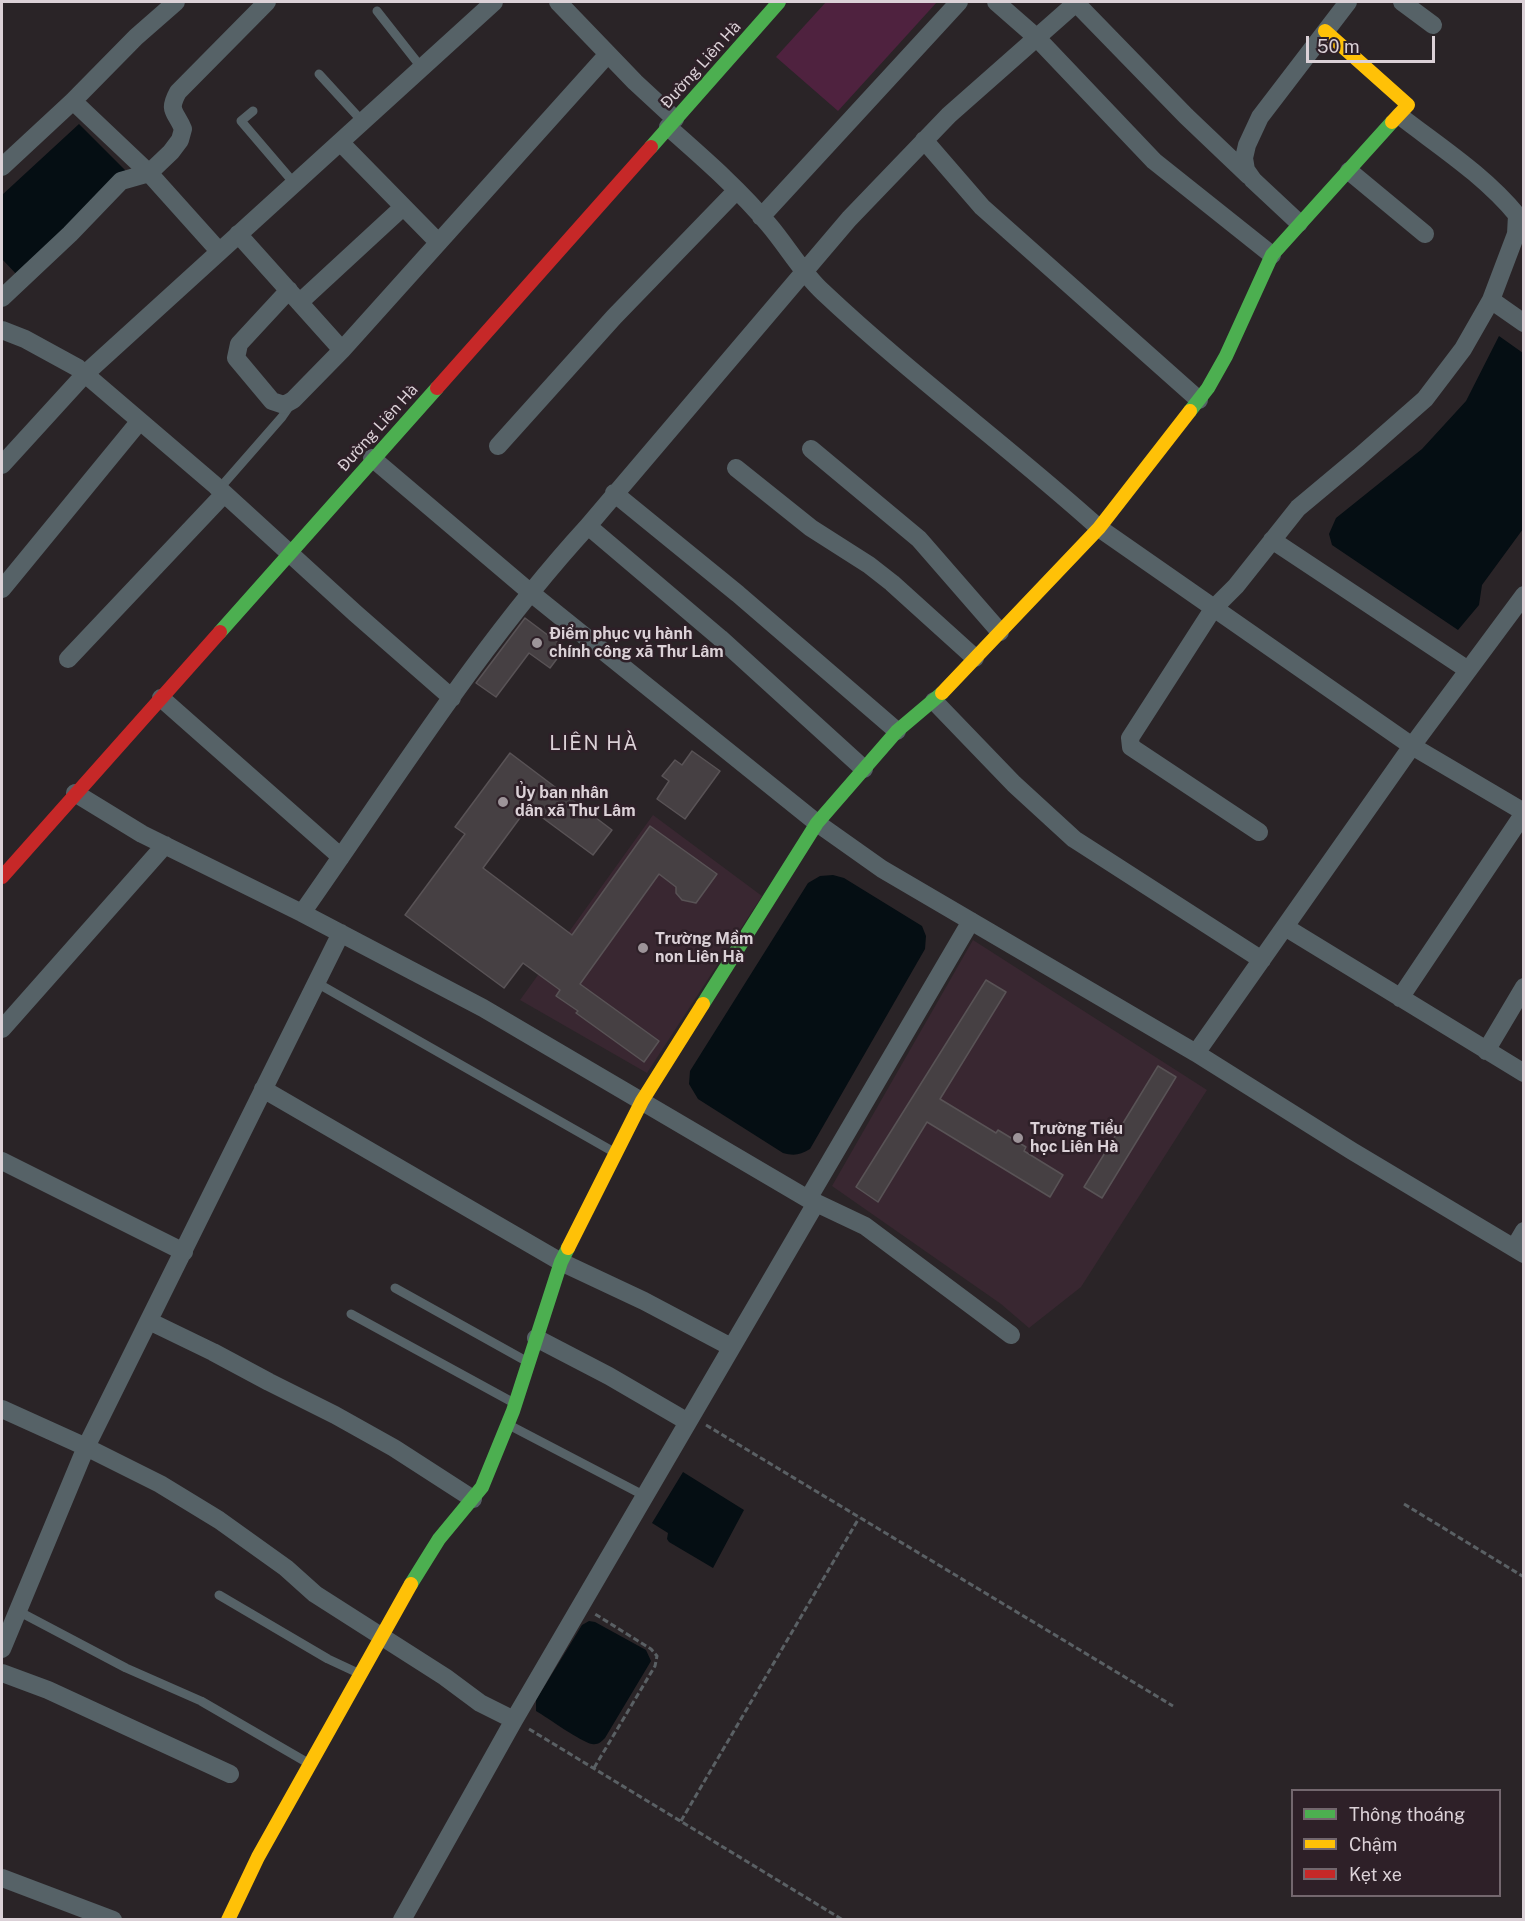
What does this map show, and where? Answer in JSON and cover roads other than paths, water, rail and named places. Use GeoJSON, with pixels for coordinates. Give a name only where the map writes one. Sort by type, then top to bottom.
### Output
{"type":"FeatureCollection","features":[{"type":"Feature","properties":{"kind":"street"},"geometry":{"type":"LineString","coordinates":[[2,167],[73,101],[136,37],[176,2]]}},
{"type":"Feature","properties":{"kind":"street"},"geometry":{"type":"LineString","coordinates":[[2,297],[70,234],[121,181],[149,173],[180,140],[183,129],[173,113],[172,104],[178,92],[267,2]]}},
{"type":"Feature","properties":{"kind":"street"},"geometry":{"type":"LineString","coordinates":[[558,2],[761,217],[820,290],[967,417],[1062,494],[1099,528],[1412,746],[1524,812],[1400,998]]}},
{"type":"Feature","properties":{"kind":"street","name":"Đường Liên Hà"},"geometry":{"type":"LineString","coordinates":[[2,877],[779,2]]}},
{"type":"Feature","properties":{"kind":"street"},"geometry":{"type":"LineString","coordinates":[[761,217],[959,2]]}},
{"type":"Feature","properties":{"kind":"street"},"geometry":{"type":"LineString","coordinates":[[996,2],[1036,37],[1154,161],[1272,255]]}},
{"type":"Feature","properties":{"kind":"street"},"geometry":{"type":"LineString","coordinates":[[302,913],[452,698],[551,566],[588,526],[849,219],[924,140],[1077,2],[1186,116],[1299,223]]}},
{"type":"Feature","properties":{"kind":"street"},"geometry":{"type":"LineString","coordinates":[[1253,180],[1246,170],[1244,158],[1252,131],[1260,117],[1348,2]]}},
{"type":"Feature","properties":{"kind":"street"},"geometry":{"type":"LineString","coordinates":[[1402,2],[1433,26]]}},
{"type":"Feature","properties":{"kind":"street"},"geometry":{"type":"LineString","coordinates":[[2,465],[85,374],[490,3]]}},
{"type":"Feature","properties":{"kind":"street"},"geometry":{"type":"LineString","coordinates":[[228,1920],[258,1857],[381,1636],[439,1539],[482,1487],[516,1404],[561,1262],[642,1101],[817,823],[897,731],[934,701],[1099,528],[1199,400],[1226,356],[1272,255],[1408,105],[1325,31]]}},
{"type":"Feature","properties":{"kind":"street"},"geometry":{"type":"LineString","coordinates":[[403,207],[239,345],[236,358],[272,401],[284,405],[293,400],[342,350],[608,54]]}},
{"type":"Feature","properties":{"kind":"street"},"geometry":{"type":"LineString","coordinates":[[73,101],[149,173],[219,251]]}},
{"type":"Feature","properties":{"kind":"street"},"geometry":{"type":"LineString","coordinates":[[1259,832],[1131,747],[1129,742],[1133,732],[1214,609],[1236,586],[1298,508],[1425,399],[1463,349],[1491,300],[1516,234],[1516,215],[1502,196],[1467,166],[1400,116]]}},
{"type":"Feature","properties":{"kind":"street"},"geometry":{"type":"LineString","coordinates":[[924,140],[982,207],[1199,400]]}},
{"type":"Feature","properties":{"kind":"street"},"geometry":{"type":"LineString","coordinates":[[339,142],[438,242]]}},
{"type":"Feature","properties":{"kind":"street"},"geometry":{"type":"LineString","coordinates":[[1349,171],[1425,234]]}},
{"type":"Feature","properties":{"kind":"street"},"geometry":{"type":"LineString","coordinates":[[498,446],[614,317],[736,191]]}},
{"type":"Feature","properties":{"kind":"street"},"geometry":{"type":"LineString","coordinates":[[238,234],[342,350]]}},
{"type":"Feature","properties":{"kind":"street"},"geometry":{"type":"LineString","coordinates":[[1491,300],[1524,323]]}},
{"type":"Feature","properties":{"kind":"street"},"geometry":{"type":"LineString","coordinates":[[2,330],[25,339],[85,374],[222,492],[452,698]]}},
{"type":"Feature","properties":{"kind":"street"},"geometry":{"type":"LineString","coordinates":[[2,589],[139,422]]}},
{"type":"Feature","properties":{"kind":"street"},"geometry":{"type":"LineString","coordinates":[[811,449],[920,539],[1000,632]]}},
{"type":"Feature","properties":{"kind":"street"},"geometry":{"type":"LineString","coordinates":[[372,459],[531,593],[817,823],[882,869],[1196,1053],[1519,1251],[1524,1232]]}},
{"type":"Feature","properties":{"kind":"street"},"geometry":{"type":"LineString","coordinates":[[736,468],[811,528],[869,565],[892,583],[975,658]]}},
{"type":"Feature","properties":{"kind":"street"},"geometry":{"type":"LineString","coordinates":[[68,659],[222,492]]}},
{"type":"Feature","properties":{"kind":"street"},"geometry":{"type":"LineString","coordinates":[[614,493],[738,594],[897,731]]}},
{"type":"Feature","properties":{"kind":"street"},"geometry":{"type":"LineString","coordinates":[[588,526],[720,638],[864,769]]}},
{"type":"Feature","properties":{"kind":"street"},"geometry":{"type":"LineString","coordinates":[[1272,540],[1468,670]]}},
{"type":"Feature","properties":{"kind":"street"},"geometry":{"type":"LineString","coordinates":[[1196,1053],[1412,746],[1524,595]]}},
{"type":"Feature","properties":{"kind":"street"},"geometry":{"type":"LineString","coordinates":[[161,698],[341,857]]}},
{"type":"Feature","properties":{"kind":"street"},"geometry":{"type":"LineString","coordinates":[[934,701],[1014,784],[1074,840],[1262,960]]}},
{"type":"Feature","properties":{"kind":"street"},"geometry":{"type":"LineString","coordinates":[[75,793],[141,834],[302,913],[483,1008],[812,1201],[865,1226],[1011,1335]]}},
{"type":"Feature","properties":{"kind":"street"},"geometry":{"type":"LineString","coordinates":[[2,1029],[165,845]]}},
{"type":"Feature","properties":{"kind":"street"},"geometry":{"type":"LineString","coordinates":[[402,1920],[514,1720],[690,1419],[971,921]]}},
{"type":"Feature","properties":{"kind":"street"},"geometry":{"type":"LineString","coordinates":[[1285,927],[1524,1073]]}},
{"type":"Feature","properties":{"kind":"street"},"geometry":{"type":"LineString","coordinates":[[2,1649],[86,1447],[341,933]]}},
{"type":"Feature","properties":{"kind":"street"},"geometry":{"type":"LineString","coordinates":[[1486,1051],[1524,987]]}},
{"type":"Feature","properties":{"kind":"street"},"geometry":{"type":"LineString","coordinates":[[263,1089],[561,1262],[645,1301],[731,1347]]}},
{"type":"Feature","properties":{"kind":"street"},"geometry":{"type":"LineString","coordinates":[[2,1161],[184,1252]]}},
{"type":"Feature","properties":{"kind":"street"},"geometry":{"type":"LineString","coordinates":[[149,1321],[345,1420],[394,1448],[473,1499]]}},
{"type":"Feature","properties":{"kind":"street"},"geometry":{"type":"LineString","coordinates":[[536,1338],[690,1419]]}},
{"type":"Feature","properties":{"kind":"street"},"geometry":{"type":"LineString","coordinates":[[2,1409],[160,1484],[219,1520],[286,1568],[315,1594],[445,1677],[480,1703],[514,1720]]}},
{"type":"Feature","properties":{"kind":"street"},"geometry":{"type":"LineString","coordinates":[[2,1673],[48,1690],[230,1774]]}},
{"type":"Feature","properties":{"kind":"street"},"geometry":{"type":"LineString","coordinates":[[2,1878],[113,1920]]}},
{"type":"Feature","properties":{"kind":"lane"},"geometry":{"type":"LineString","coordinates":[[377,11],[422,67]]}},
{"type":"Feature","properties":{"kind":"lane"},"geometry":{"type":"LineString","coordinates":[[319,74],[362,121]]}},
{"type":"Feature","properties":{"kind":"lane"},"geometry":{"type":"LineString","coordinates":[[253,111],[240,121],[294,183]]}},
{"type":"Feature","properties":{"kind":"lane"},"geometry":{"type":"LineString","coordinates":[[222,492],[293,400]]}},
{"type":"Feature","properties":{"kind":"lane"},"geometry":{"type":"LineString","coordinates":[[317,983],[616,1153]]}},
{"type":"Feature","properties":{"kind":"lane"},"geometry":{"type":"LineString","coordinates":[[394,1288],[528,1362]]}},
{"type":"Feature","properties":{"kind":"lane"},"geometry":{"type":"LineString","coordinates":[[351,1314],[516,1404]]}},
{"type":"Feature","properties":{"kind":"lane"},"geometry":{"type":"LineString","coordinates":[[508,1425],[645,1496]]}},
{"type":"Feature","properties":{"kind":"lane"},"geometry":{"type":"LineString","coordinates":[[219,1595],[328,1659],[360,1674]]}},
{"type":"Feature","properties":{"kind":"lane"},"geometry":{"type":"LineString","coordinates":[[18,1611],[126,1668],[201,1701],[310,1764]]}},
{"type":"Feature","properties":{"kind":"place","name":"Điểm phục vụ hành chính công xã Thư Lâm"},"geometry":{"type":"Point","coordinates":[537,643]}},
{"type":"Feature","properties":{"kind":"place","name":"Ủy ban nhân dân xã Thư Lâm"},"geometry":{"type":"Point","coordinates":[503,802]}},
{"type":"Feature","properties":{"kind":"place","name":"Trường Mầm non Liên Hà"},"geometry":{"type":"Point","coordinates":[643,948]}},
{"type":"Feature","properties":{"kind":"place","name":"Trường Tiểu học Liên Hà"},"geometry":{"type":"Point","coordinates":[1018,1138]}},
{"type":"Feature","properties":{"kind":"district","name":"LIÊN HÀ"},"geometry":{"type":"Point","coordinates":[594,744]}}]}
